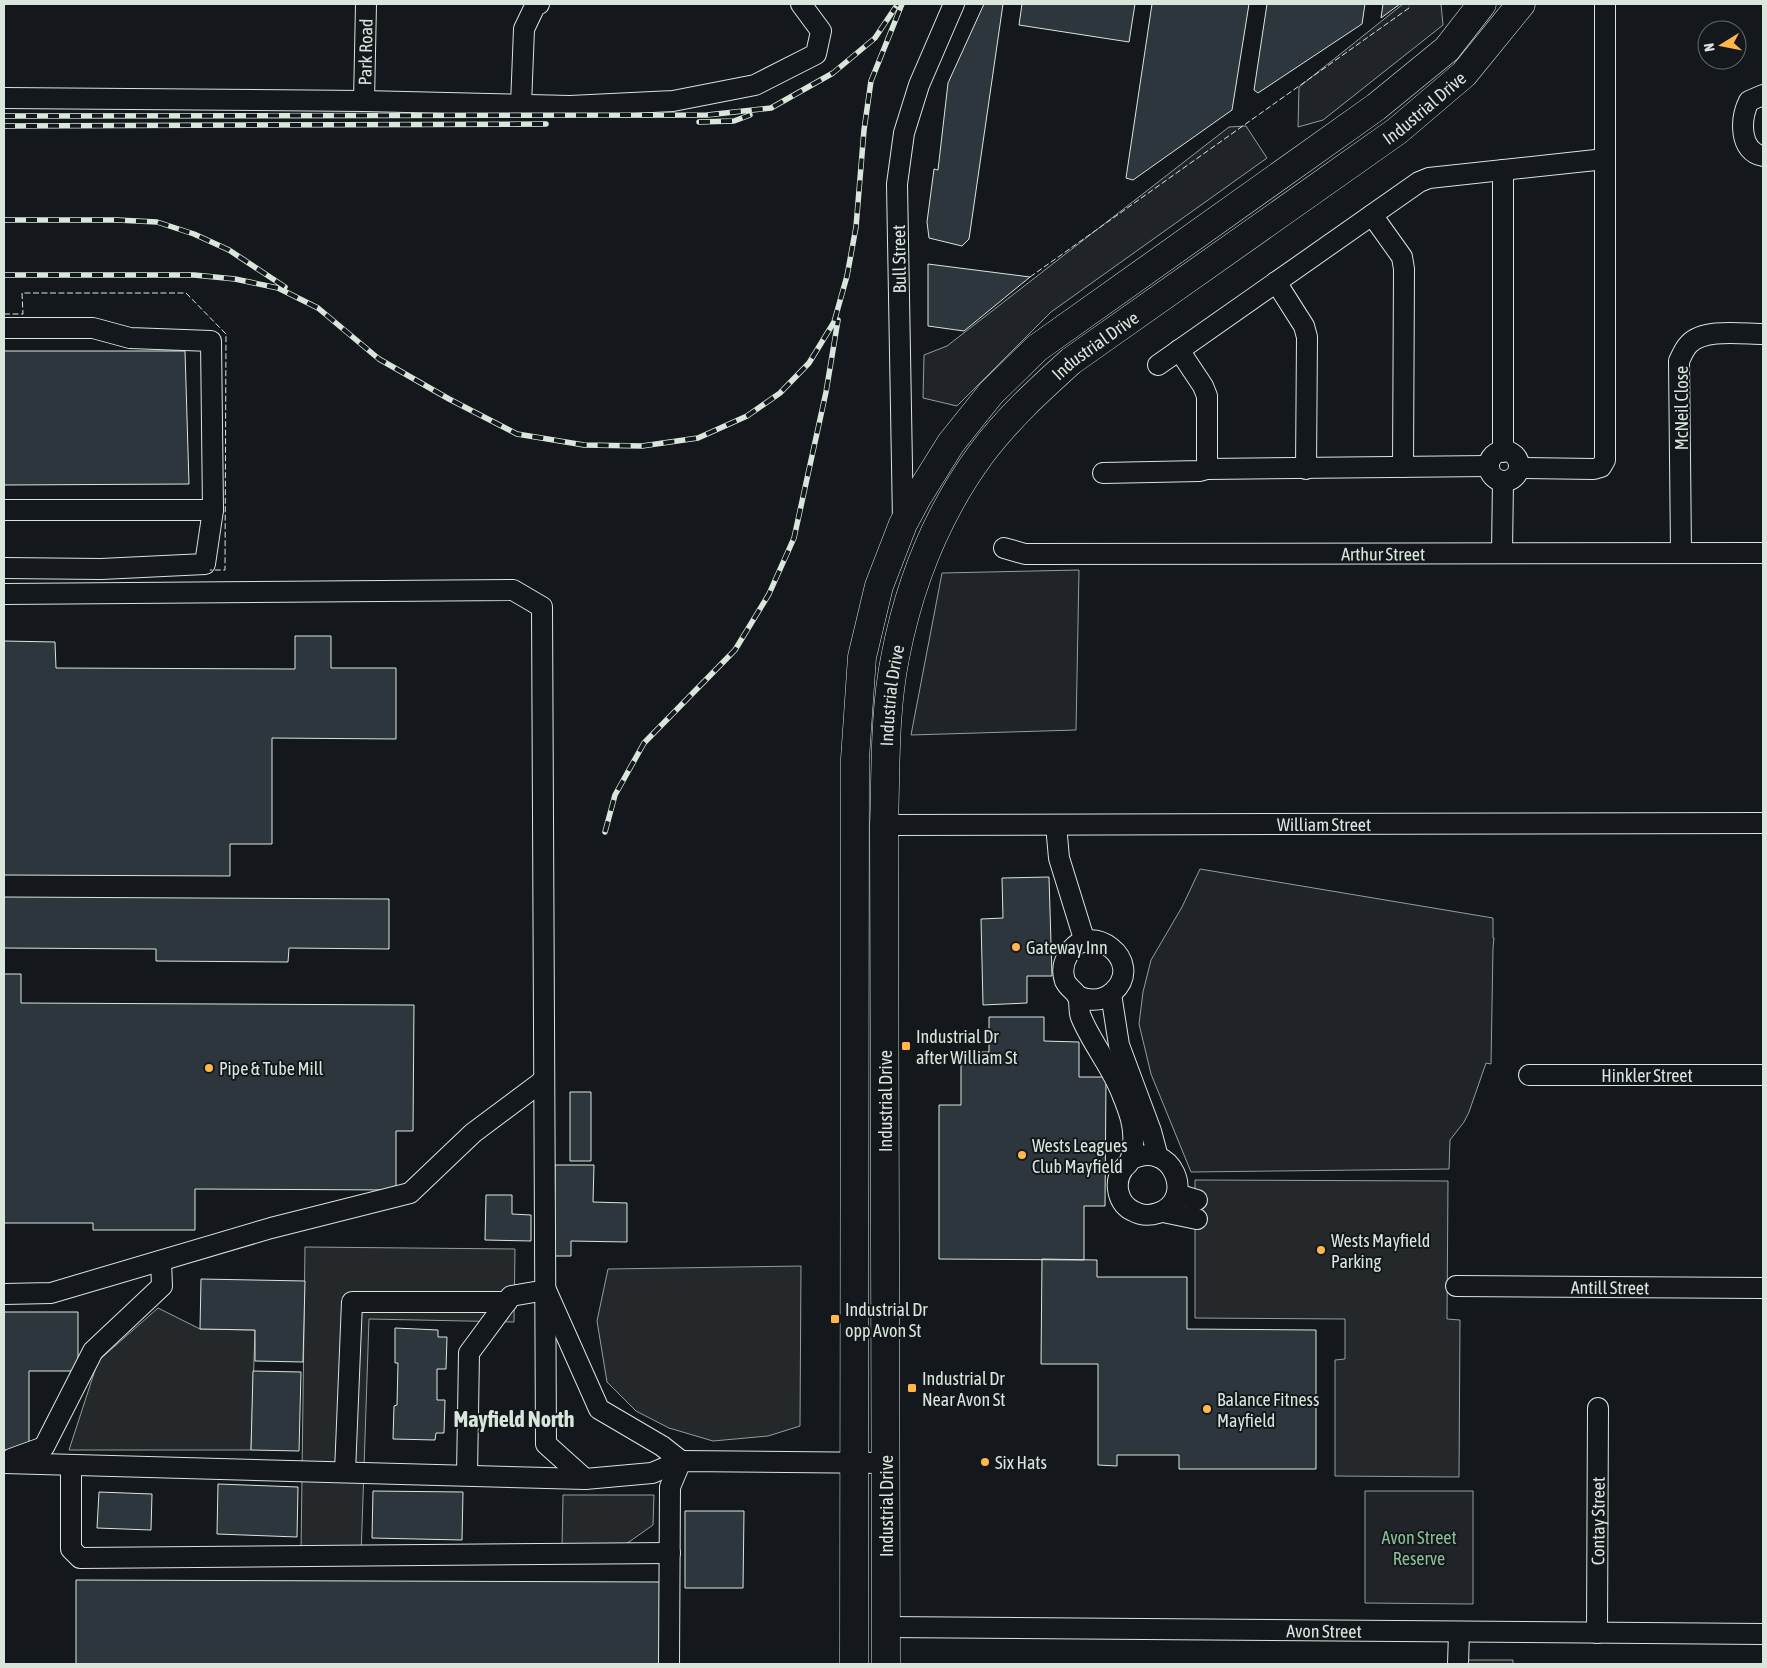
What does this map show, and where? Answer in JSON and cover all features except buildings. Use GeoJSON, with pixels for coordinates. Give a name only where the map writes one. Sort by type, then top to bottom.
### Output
{"type":"FeatureCollection","features":[{"type":"Feature","properties":{"kind":"highway","name":"Industrial Drive"},"geometry":{"type":"LineString","coordinates":[[854,1664],[856,759],[862,657],[880,586],[904,524],[918,496],[951,443],[991,393],[1037,348],[1376,107],[1447,49],[1482,4]]}},
{"type":"Feature","properties":{"kind":"highway","name":"Industrial Drive"},"geometry":{"type":"LineString","coordinates":[[886,1664],[884,825],[887,726],[894,660],[909,597],[932,537],[947,508],[981,454],[1024,403],[1071,361],[1397,131],[1464,74],[1521,4]]}},
{"type":"Feature","properties":{"kind":"street","name":"Park Road"},"geometry":{"type":"LineString","coordinates":[[364,101],[366,4]]}},
{"type":"Feature","properties":{"kind":"street"},"geometry":{"type":"LineString","coordinates":[[521,105],[524,29],[535,6],[538,4]]}},
{"type":"Feature","properties":{"kind":"street"},"geometry":{"type":"LineString","coordinates":[[4,98],[364,101],[570,106],[673,101],[755,85],[816,54],[821,31],[801,4]]}},
{"type":"Feature","properties":{"kind":"street","name":"Bull Street"},"geometry":{"type":"LineString","coordinates":[[904,524],[898,184],[904,133],[919,85],[954,4]]}},
{"type":"Feature","properties":{"kind":"street"},"geometry":{"type":"LineString","coordinates":[[1519,468],[1594,469],[1601,467],[1605,460],[1605,4]]}},
{"type":"Feature","properties":{"kind":"street"},"geometry":{"type":"LineString","coordinates":[[1763,95],[1750,101],[1744,114],[1747,147],[1756,155],[1763,156]]}},
{"type":"Feature","properties":{"kind":"street"},"geometry":{"type":"LineString","coordinates":[[1158,365],[1419,182],[1429,178],[1605,159]]}},
{"type":"Feature","properties":{"kind":"street"},"geometry":{"type":"LineString","coordinates":[[1503,170],[1503,452]]}},
{"type":"Feature","properties":{"kind":"street"},"geometry":{"type":"LineString","coordinates":[[1372,215],[1402,257],[1404,269],[1403,467]]}},
{"type":"Feature","properties":{"kind":"street"},"geometry":{"type":"LineString","coordinates":[[1276,282],[1304,326],[1307,337],[1306,468]]}},
{"type":"Feature","properties":{"kind":"street"},"geometry":{"type":"LineString","coordinates":[[4,328],[92,328],[130,338],[211,341],[213,510],[205,564],[101,569],[4,568]]}},
{"type":"Feature","properties":{"kind":"street","name":"McNeil Close"},"geometry":{"type":"LineString","coordinates":[[1681,552],[1679,361],[1690,342],[1709,334],[1763,334]]}},
{"type":"Feature","properties":{"kind":"street"},"geometry":{"type":"LineString","coordinates":[[1179,350],[1203,386],[1207,396],[1207,469]]}},
{"type":"Feature","properties":{"kind":"street"},"geometry":{"type":"LineString","coordinates":[[1503,452],[1515,456],[1519,468],[1515,477],[1511,480],[1503,481],[1494,478],[1489,466],[1495,455],[1503,452]]}},
{"type":"Feature","properties":{"kind":"street"},"geometry":{"type":"LineString","coordinates":[[1103,473],[1200,471],[1207,469],[1489,466]]}},
{"type":"Feature","properties":{"kind":"street"},"geometry":{"type":"LineString","coordinates":[[1502,552],[1503,481]]}},
{"type":"Feature","properties":{"kind":"street"},"geometry":{"type":"LineString","coordinates":[[4,510],[213,510]]}},
{"type":"Feature","properties":{"kind":"street","name":"Arthur Street"},"geometry":{"type":"LineString","coordinates":[[1004,548],[1025,554],[1763,553]]}},
{"type":"Feature","properties":{"kind":"street"},"geometry":{"type":"LineString","coordinates":[[4,594],[513,590],[542,607],[546,1444],[585,1479]]}},
{"type":"Feature","properties":{"kind":"street"},"geometry":{"type":"LineString","coordinates":[[860,691],[891,692]]}},
{"type":"Feature","properties":{"kind":"street","name":"William Street"},"geometry":{"type":"LineString","coordinates":[[884,825],[1763,823]]}},
{"type":"Feature","properties":{"kind":"street"},"geometry":{"type":"LineString","coordinates":[[1056,825],[1059,858],[1085,942]]}},
{"type":"Feature","properties":{"kind":"street"},"geometry":{"type":"LineString","coordinates":[[1085,942],[1101,942],[1108,945],[1120,957],[1122,964],[1121,981],[1111,994],[1104,998],[1095,1000],[1078,996],[1072,992],[1066,982],[1064,963],[1069,952],[1085,942]]}},
{"type":"Feature","properties":{"kind":"street"},"geometry":{"type":"LineString","coordinates":[[1111,994],[1119,1045],[1151,1131],[1158,1157]]}},
{"type":"Feature","properties":{"kind":"street"},"geometry":{"type":"LineString","coordinates":[[1078,996],[1080,1015],[1121,1092],[1132,1122],[1133,1145],[1130,1160]]}},
{"type":"Feature","properties":{"kind":"street","name":"Hinkler Street"},"geometry":{"type":"LineString","coordinates":[[1529,1075],[1763,1075]]}},
{"type":"Feature","properties":{"kind":"street"},"geometry":{"type":"LineString","coordinates":[[4,1294],[51,1293],[271,1228],[410,1193],[473,1133],[544,1080]]}},
{"type":"Feature","properties":{"kind":"street"},"geometry":{"type":"LineString","coordinates":[[1163,1212],[1172,1204],[1177,1194],[1178,1182],[1175,1172],[1168,1162],[1158,1157],[1144,1155],[1130,1160],[1122,1169],[1118,1180],[1118,1191],[1122,1202],[1130,1210],[1141,1215],[1152,1216],[1163,1212],[1197,1209],[1177,1194]]}},
{"type":"Feature","properties":{"kind":"street"},"geometry":{"type":"LineString","coordinates":[[4,1462],[44,1447],[94,1351],[162,1286],[161,1261]]}},
{"type":"Feature","properties":{"kind":"street","name":"Antill Street"},"geometry":{"type":"LineString","coordinates":[[1456,1286],[1763,1288]]}},
{"type":"Feature","properties":{"kind":"street"},"geometry":{"type":"LineString","coordinates":[[467,1476],[469,1353],[511,1296],[546,1290]]}},
{"type":"Feature","properties":{"kind":"street"},"geometry":{"type":"LineString","coordinates":[[546,1290],[599,1409],[662,1446],[681,1461]]}},
{"type":"Feature","properties":{"kind":"street"},"geometry":{"type":"LineString","coordinates":[[345,1472],[352,1302],[507,1302]]}},
{"type":"Feature","properties":{"kind":"street","name":"Contay Street"},"geometry":{"type":"LineString","coordinates":[[1597,1633],[1598,1408]]}},
{"type":"Feature","properties":{"kind":"street"},"geometry":{"type":"LineString","coordinates":[[669,1664],[670,1487],[681,1461]]}},
{"type":"Feature","properties":{"kind":"street"},"geometry":{"type":"LineString","coordinates":[[4,1462],[585,1479],[652,1473],[681,1461],[886,1463]]}},
{"type":"Feature","properties":{"kind":"street"},"geometry":{"type":"LineString","coordinates":[[71,1465],[71,1549],[80,1558],[670,1552]]}},
{"type":"Feature","properties":{"kind":"street","name":"Avon Street"},"geometry":{"type":"LineString","coordinates":[[886,1627],[1763,1634]]}},
{"type":"Feature","properties":{"kind":"street"},"geometry":{"type":"LineString","coordinates":[[1458,1664],[1459,1632]]}},
{"type":"Feature","properties":{"kind":"green space"},"geometry":{"type":"Polygon","coordinates":[[[1403,4],[1441,4],[1443,25],[1323,120],[1298,127],[1299,87],[1403,4]]]}},
{"type":"Feature","properties":{"kind":"green space"},"geometry":{"type":"Polygon","coordinates":[[[1246,126],[1267,158],[1051,312],[957,406],[923,398],[924,355],[947,346],[1229,127],[1246,126]]]}},
{"type":"Feature","properties":{"kind":"green space"},"geometry":{"type":"Polygon","coordinates":[[[1079,570],[1076,730],[911,735],[942,573],[1079,570]]]}},
{"type":"Feature","properties":{"kind":"green space"},"geometry":{"type":"Polygon","coordinates":[[[1200,869],[1493,918],[1491,1064],[1486,1063],[1469,1112],[1450,1140],[1449,1169],[1191,1172],[1151,1074],[1139,1024],[1143,992],[1151,960],[1182,907],[1200,869]]]}},
{"type":"Feature","properties":{"kind":"green space","name":"Avon Street Reserve"},"geometry":{"type":"Polygon","coordinates":[[[1365,1491],[1473,1491],[1473,1604],[1365,1603],[1365,1491]]]}},
{"type":"Feature","properties":{"kind":"green space"},"geometry":{"type":"Polygon","coordinates":[[[1466,1660],[1513,1660],[1513,1664],[1466,1664],[1466,1660]]]}},
{"type":"Feature","properties":{"kind":"shaded area","name":"Wests Mayfield Parking"},"geometry":{"type":"Polygon","coordinates":[[[1195,1180],[1448,1181],[1447,1319],[1460,1320],[1459,1477],[1335,1476],[1335,1360],[1345,1359],[1345,1319],[1195,1318],[1195,1180]]]}},
{"type":"Feature","properties":{"kind":"shaded area"},"geometry":{"type":"Polygon","coordinates":[[[305,1247],[515,1249],[514,1322],[369,1319],[361,1557],[301,1553],[305,1247]]]}},
{"type":"Feature","properties":{"kind":"shaded area"},"geometry":{"type":"Polygon","coordinates":[[[801,1266],[800,1426],[768,1436],[713,1441],[669,1428],[636,1411],[607,1382],[597,1321],[608,1269],[801,1266]]]}},
{"type":"Feature","properties":{"kind":"shaded area"},"geometry":{"type":"Polygon","coordinates":[[[158,1308],[200,1329],[255,1330],[251,1450],[69,1450],[98,1361],[158,1308]]]}},
{"type":"Feature","properties":{"kind":"shaded area"},"geometry":{"type":"Polygon","coordinates":[[[563,1495],[654,1495],[653,1525],[619,1549],[562,1548],[563,1495]]]}},
{"type":"Feature","properties":{"kind":"railway"},"geometry":{"type":"LineString","coordinates":[[4,275],[194,275],[235,279],[278,288],[318,308],[379,359],[449,399],[517,434],[584,445],[642,446],[698,438],[747,416],[780,393],[809,363],[834,322],[847,276],[856,227],[864,130],[871,81],[902,4]]}},
{"type":"Feature","properties":{"kind":"railway"},"geometry":{"type":"LineString","coordinates":[[4,116],[707,115],[771,108],[833,73],[875,38],[895,8]]}},
{"type":"Feature","properties":{"kind":"railway"},"geometry":{"type":"LineString","coordinates":[[699,122],[734,121],[750,115]]}},
{"type":"Feature","properties":{"kind":"railway"},"geometry":{"type":"LineString","coordinates":[[4,126],[546,124]]}},
{"type":"Feature","properties":{"kind":"railway"},"geometry":{"type":"LineString","coordinates":[[4,220],[157,222],[194,234],[229,250],[285,287]]}},
{"type":"Feature","properties":{"kind":"railway"},"geometry":{"type":"LineString","coordinates":[[605,832],[615,795],[644,743],[735,650],[769,594],[794,538],[826,392],[838,320]]}},
{"type":"Feature","properties":{"kind":"fence"},"geometry":{"type":"LineString","coordinates":[[1030,277],[1409,8],[1409,4]]}},
{"type":"Feature","properties":{"kind":"fence"},"geometry":{"type":"LineString","coordinates":[[4,314],[23,314],[22,293],[186,293],[226,334],[225,570],[210,570]]}},
{"type":"Feature","properties":{"kind":"place","name":"Gateway Inn"},"geometry":{"type":"Point","coordinates":[1016,947]}},
{"type":"Feature","properties":{"kind":"place","name":"Industrial Dr after William St"},"geometry":{"type":"Point","coordinates":[906,1046]}},
{"type":"Feature","properties":{"kind":"place","name":"Pipe & Tube Mill"},"geometry":{"type":"Point","coordinates":[209,1068]}},
{"type":"Feature","properties":{"kind":"place","name":"Wests Leagues Club Mayfield"},"geometry":{"type":"Point","coordinates":[1022,1155]}},
{"type":"Feature","properties":{"kind":"place","name":"Wests Mayfield Parking"},"geometry":{"type":"Point","coordinates":[1321,1250]}},
{"type":"Feature","properties":{"kind":"place","name":"Industrial Dr opp Avon St"},"geometry":{"type":"Point","coordinates":[835,1319]}},
{"type":"Feature","properties":{"kind":"place","name":"Industrial Dr Near Avon St"},"geometry":{"type":"Point","coordinates":[912,1388]}},
{"type":"Feature","properties":{"kind":"place","name":"Balance Fitness Mayfield"},"geometry":{"type":"Point","coordinates":[1207,1409]}},
{"type":"Feature","properties":{"kind":"place","name":"Six Hats"},"geometry":{"type":"Point","coordinates":[985,1462]}},
{"type":"Feature","properties":{"kind":"district","name":"Mayfield North"},"geometry":{"type":"Point","coordinates":[514,1419]}}]}
